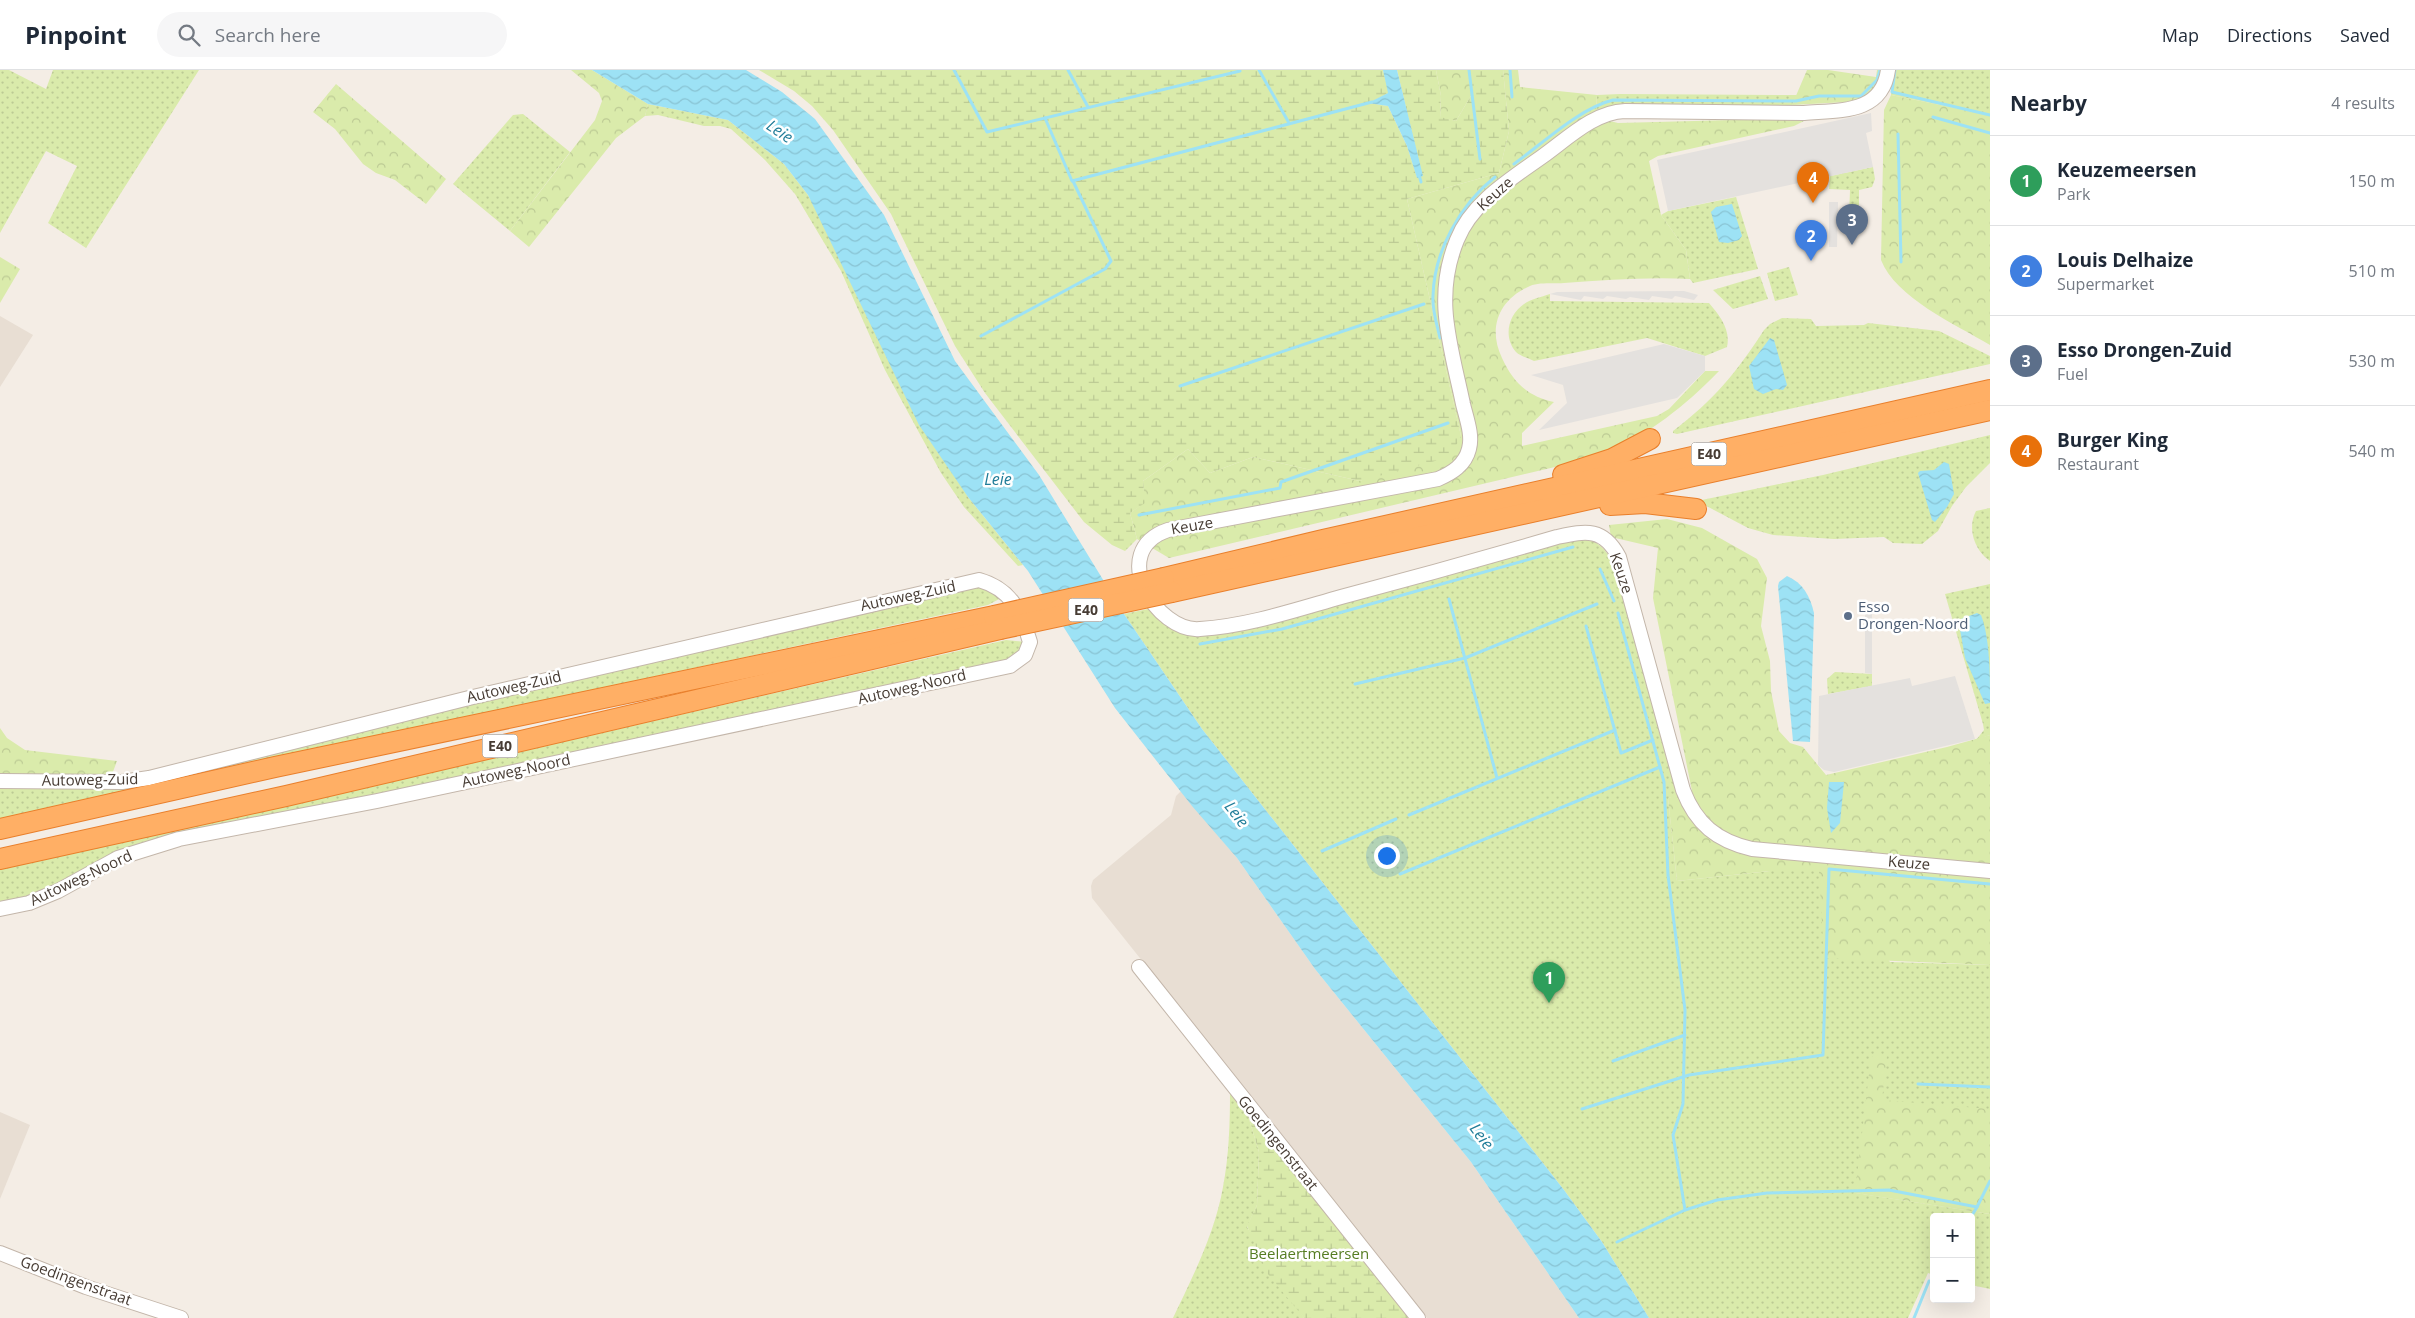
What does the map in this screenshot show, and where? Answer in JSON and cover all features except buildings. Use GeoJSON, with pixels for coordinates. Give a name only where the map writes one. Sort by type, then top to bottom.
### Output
{"type":"FeatureCollection","features":[{"type":"Feature","properties":{"kind":"highway","name":"E40"},"geometry":{"type":"LineString","coordinates":[[1168,585],[1427,517],[1990,390]]}},
{"type":"Feature","properties":{"kind":"highway","name":"E40"},"geometry":{"type":"LineString","coordinates":[[0,829],[275,767],[997,622],[1168,585],[1570,504],[1990,410]]}},
{"type":"Feature","properties":{"kind":"highway"},"geometry":{"type":"LineString","coordinates":[[1427,517],[1612,459],[1650,439]]}},
{"type":"Feature","properties":{"kind":"highway"},"geometry":{"type":"LineString","coordinates":[[1570,504],[1593,506],[1645,503],[1696,508]]}},
{"type":"Feature","properties":{"kind":"highway","name":"E40"},"geometry":{"type":"LineString","coordinates":[[0,859],[286,796],[997,622]]}},
{"type":"Feature","properties":{"kind":"street","name":"Keuze"},"geometry":{"type":"LineString","coordinates":[[1888,70],[1885,87],[1872,101],[1829,111],[1804,114],[1625,111],[1613,112],[1593,121],[1503,185],[1469,219],[1457,238],[1449,263],[1444,291],[1447,326],[1470,438],[1469,448],[1459,467],[1450,474],[1438,479],[1168,530],[1148,540],[1139,553],[1139,573],[1146,590],[1168,619],[1185,628],[1198,630],[1272,616],[1578,532],[1590,532],[1599,535],[1614,548],[1618,557],[1682,790],[1692,812],[1705,828],[1719,838],[1752,849],[1990,871]]}},
{"type":"Feature","properties":{"kind":"street","name":"Autoweg-Zuid"},"geometry":{"type":"LineString","coordinates":[[0,781],[122,782],[149,778],[502,690],[979,580],[996,585],[1007,594],[1016,607],[1030,642]]}},
{"type":"Feature","properties":{"kind":"street","name":"Autoweg-Noord"},"geometry":{"type":"LineString","coordinates":[[0,909],[29,903],[58,891],[118,858],[179,840],[378,801],[1010,666],[1025,655],[1030,642]]}},
{"type":"Feature","properties":{"kind":"street","name":"Goedingenstraat"},"geometry":{"type":"LineString","coordinates":[[1140,966],[1418,1318]]}},
{"type":"Feature","properties":{"kind":"street","name":"Goedingenstraat"},"geometry":{"type":"LineString","coordinates":[[0,1253],[86,1287],[181,1318]]}},
{"type":"Feature","properties":{"kind":"shaded area"},"geometry":{"type":"Polygon","coordinates":[[[1871,113],[1872,131],[1866,133],[1873,167],[1668,211],[1657,160],[1871,113]]]}},
{"type":"Feature","properties":{"kind":"shaded area"},"geometry":{"type":"Polygon","coordinates":[[[1829,202],[1838,202],[1837,247],[1829,247],[1829,202]]]}},
{"type":"Feature","properties":{"kind":"shaded area"},"geometry":{"type":"Polygon","coordinates":[[[1684,291],[1698,295],[1694,300],[1675,296],[1672,299],[1652,296],[1649,300],[1607,296],[1603,299],[1584,296],[1581,300],[1550,294],[1557,292],[1684,291]]]}},
{"type":"Feature","properties":{"kind":"shaded area"},"geometry":{"type":"Polygon","coordinates":[[[0,316],[33,335],[0,387],[0,316]]]}},
{"type":"Feature","properties":{"kind":"shaded area"},"geometry":{"type":"Polygon","coordinates":[[[1664,344],[1705,356],[1705,371],[1677,398],[1539,430],[1567,403],[1563,385],[1531,375],[1664,344]]]}},
{"type":"Feature","properties":{"kind":"shaded area"},"geometry":{"type":"Polygon","coordinates":[[[1865,608],[1872,609],[1872,674],[1865,673],[1865,608]]]}},
{"type":"Feature","properties":{"kind":"shaded area"},"geometry":{"type":"Polygon","coordinates":[[[1955,676],[1975,739],[1834,772],[1824,770],[1818,765],[1819,696],[1910,678],[1912,686],[1955,676]]]}},
{"type":"Feature","properties":{"kind":"shaded area"},"geometry":{"type":"Polygon","coordinates":[[[1181,791],[1237,858],[1315,969],[1471,1162],[1579,1318],[1427,1318],[1092,898],[1091,886],[1093,880],[1171,815],[1176,796],[1181,791]]]}},
{"type":"Feature","properties":{"kind":"shaded area"},"geometry":{"type":"Polygon","coordinates":[[[0,1112],[30,1125],[0,1199],[0,1112]]]}},
{"type":"Feature","properties":{"kind":"green space"},"geometry":{"type":"Polygon","coordinates":[[[0,70],[9,70],[46,89],[53,70],[199,70],[86,248],[48,223],[77,166],[46,151],[0,233],[0,70]]]}},
{"type":"Feature","properties":{"kind":"green space"},"geometry":{"type":"Polygon","coordinates":[[[571,70],[592,70],[648,104],[645,116],[616,138],[529,247],[510,231],[595,120],[602,101],[599,93],[571,70]]]}},
{"type":"Feature","properties":{"kind":"green space"},"geometry":{"type":"Polygon","coordinates":[[[759,70],[1383,70],[1389,93],[1369,103],[1388,106],[1407,146],[1417,177],[1422,175],[1397,70],[1436,70],[1441,96],[1440,117],[1456,121],[1472,94],[1469,70],[1503,70],[1509,131],[1499,173],[1407,199],[1461,436],[1450,457],[1360,481],[1253,457],[1210,473],[1188,449],[1143,481],[1145,503],[1130,513],[1137,539],[1125,551],[1112,545],[1084,522],[985,393],[955,346],[891,214],[833,130],[812,106],[794,91],[759,70]]]}},
{"type":"Feature","properties":{"kind":"green space"},"geometry":{"type":"Polygon","coordinates":[[[1436,70],[1469,70],[1472,94],[1456,121],[1440,118],[1441,96],[1436,70]]]}},
{"type":"Feature","properties":{"kind":"green space"},"geometry":{"type":"Polygon","coordinates":[[[1503,70],[1518,70],[1520,87],[1597,95],[1596,113],[1606,120],[1618,123],[1810,118],[1794,126],[1658,156],[1649,161],[1661,215],[1686,250],[1690,279],[1627,279],[1534,285],[1511,298],[1499,315],[1496,325],[1498,347],[1506,367],[1516,381],[1536,396],[1554,402],[1522,433],[1522,446],[1657,416],[1669,409],[1705,371],[1719,371],[1692,397],[1666,418],[1606,455],[1169,558],[1137,539],[1130,513],[1144,503],[1143,481],[1188,449],[1210,473],[1253,457],[1360,481],[1461,436],[1407,199],[1499,173],[1509,131],[1503,70]]]}},
{"type":"Feature","properties":{"kind":"green space"},"geometry":{"type":"Polygon","coordinates":[[[1807,70],[1828,70],[1876,77],[1877,70],[1892,70],[1890,90],[1877,89],[1860,99],[1846,102],[1792,105],[1807,70]]]}},
{"type":"Feature","properties":{"kind":"green space"},"geometry":{"type":"Polygon","coordinates":[[[1892,70],[1990,70],[1990,115],[1891,95],[1892,70]]]}},
{"type":"Feature","properties":{"kind":"green space"},"geometry":{"type":"Polygon","coordinates":[[[336,84],[446,179],[426,204],[395,180],[376,173],[363,164],[335,129],[313,112],[336,84]]]}},
{"type":"Feature","properties":{"kind":"green space"},"geometry":{"type":"Polygon","coordinates":[[[1597,95],[1797,95],[1792,105],[1688,106],[1596,112],[1597,95]]]}},
{"type":"Feature","properties":{"kind":"green space"},"geometry":{"type":"Polygon","coordinates":[[[1891,95],[1990,115],[1990,345],[1944,319],[1913,298],[1899,286],[1881,260],[1884,110],[1891,95]]]}},
{"type":"Feature","properties":{"kind":"green space"},"geometry":{"type":"Polygon","coordinates":[[[648,104],[728,120],[784,164],[808,195],[968,497],[1023,565],[1018,566],[964,507],[941,473],[885,370],[841,271],[795,194],[765,160],[731,129],[720,126],[704,126],[658,115],[645,116],[648,104]]]}},
{"type":"Feature","properties":{"kind":"green space"},"geometry":{"type":"Polygon","coordinates":[[[523,114],[570,152],[510,231],[453,184],[513,115],[523,114]]]}},
{"type":"Feature","properties":{"kind":"green space"},"geometry":{"type":"Polygon","coordinates":[[[1873,167],[1875,179],[1872,187],[1859,190],[1859,213],[1849,216],[1850,190],[1829,189],[1830,176],[1873,167]]]}},
{"type":"Feature","properties":{"kind":"green space"},"geometry":{"type":"Polygon","coordinates":[[[1736,197],[1758,269],[1693,283],[1690,279],[1686,250],[1661,215],[1668,211],[1736,197]]]}},
{"type":"Feature","properties":{"kind":"green space"},"geometry":{"type":"Polygon","coordinates":[[[0,257],[20,269],[0,303],[0,257]]]}},
{"type":"Feature","properties":{"kind":"green space"},"geometry":{"type":"Polygon","coordinates":[[[1789,267],[1798,295],[1775,301],[1767,273],[1789,267]]]}},
{"type":"Feature","properties":{"kind":"green space"},"geometry":{"type":"Polygon","coordinates":[[[1760,276],[1768,299],[1733,309],[1713,290],[1760,276]]]}},
{"type":"Feature","properties":{"kind":"green space"},"geometry":{"type":"Polygon","coordinates":[[[1550,294],[1550,301],[1709,303],[1726,328],[1727,347],[1705,356],[1647,338],[1534,361],[1516,352],[1510,340],[1509,326],[1514,314],[1524,304],[1550,294]]]}},
{"type":"Feature","properties":{"kind":"green space"},"geometry":{"type":"Polygon","coordinates":[[[1782,318],[1811,319],[1816,326],[1864,325],[1868,323],[1939,331],[1990,356],[1990,364],[1677,434],[1673,433],[1723,385],[1744,360],[1764,330],[1770,324],[1782,318]]]}},
{"type":"Feature","properties":{"kind":"green space"},"geometry":{"type":"Polygon","coordinates":[[[1990,435],[1990,463],[1966,487],[1952,506],[1938,531],[1922,544],[1893,543],[1884,537],[1834,539],[1773,535],[1748,528],[1697,501],[1823,475],[1990,435]]]}},
{"type":"Feature","properties":{"kind":"green space"},"geometry":{"type":"Polygon","coordinates":[[[1990,508],[1990,561],[1976,545],[1972,524],[1976,511],[1990,508]]]}},
{"type":"Feature","properties":{"kind":"green space"},"geometry":{"type":"Polygon","coordinates":[[[1667,519],[1702,528],[1757,559],[1767,578],[1761,626],[1770,661],[1771,691],[1779,731],[1790,743],[1803,747],[1826,775],[1990,735],[1990,965],[1824,958],[1819,871],[1770,871],[1677,881],[1668,798],[1692,791],[1653,598],[1658,548],[1611,537],[1609,525],[1667,519]]]}},
{"type":"Feature","properties":{"kind":"green space"},"geometry":{"type":"Polygon","coordinates":[[[1587,538],[1598,544],[1606,552],[1618,572],[1679,796],[1668,798],[1677,881],[1770,871],[1819,871],[1890,962],[1990,965],[1990,1111],[1856,1193],[1990,1214],[1990,1289],[1975,1286],[1975,1213],[1930,1213],[1930,1274],[1928,1273],[1908,1318],[1649,1318],[1602,1242],[1564,1190],[1202,729],[1124,614],[1153,608],[1181,631],[1375,591],[1575,539],[1587,538]]]}},
{"type":"Feature","properties":{"kind":"green space"},"geometry":{"type":"Polygon","coordinates":[[[1990,584],[1990,735],[1976,740],[1984,730],[1983,724],[1945,594],[1990,584]]]}},
{"type":"Feature","properties":{"kind":"green space"},"geometry":{"type":"Polygon","coordinates":[[[979,585],[1003,597],[988,605],[273,758],[0,820],[0,785],[122,786],[474,701],[979,585]]]}},
{"type":"Feature","properties":{"kind":"green space"},"geometry":{"type":"Polygon","coordinates":[[[1006,640],[1026,642],[1025,647],[1008,661],[914,684],[178,835],[27,899],[0,904],[0,868],[288,805],[1006,640]]]}},
{"type":"Feature","properties":{"kind":"green space"},"geometry":{"type":"Polygon","coordinates":[[[1835,672],[1872,674],[1872,686],[1828,694],[1827,679],[1835,672]]]}},
{"type":"Feature","properties":{"kind":"green space"},"geometry":{"type":"Polygon","coordinates":[[[0,728],[7,738],[25,750],[117,761],[111,777],[11,775],[0,773],[0,728]]]}},
{"type":"Feature","properties":{"kind":"green space"},"geometry":{"type":"Polygon","coordinates":[[[1887,1054],[1882,1100],[1990,1109],[1990,1214],[1855,1193],[1871,1057],[1887,1054]]]}},
{"type":"Feature","properties":{"kind":"green space"},"geometry":{"type":"Polygon","coordinates":[[[1230,1092],[1246,1109],[1259,1152],[1257,1205],[1247,1227],[1304,1318],[1173,1318],[1215,1221],[1228,1151],[1230,1092]]]}},
{"type":"Feature","properties":{"kind":"green space","name":"Beelaertmeersen"},"geometry":{"type":"Polygon","coordinates":[[[1246,1109],[1415,1318],[1304,1318],[1268,1274],[1247,1226],[1257,1205],[1259,1152],[1246,1109]]]}},
{"type":"Feature","properties":{"kind":"water","name":"Leie"},"geometry":{"type":"Polygon","coordinates":[[[592,70],[746,70],[782,92],[815,119],[884,215],[955,361],[1039,475],[1124,614],[1202,729],[1564,1190],[1602,1242],[1649,1318],[1579,1318],[1471,1162],[1315,969],[1237,858],[1192,806],[1115,708],[1028,571],[968,497],[919,425],[808,195],[784,164],[728,120],[648,104],[592,70]]]}},
{"type":"Feature","properties":{"kind":"water"},"geometry":{"type":"Polygon","coordinates":[[[1383,70],[1397,70],[1423,176],[1417,178],[1407,146],[1388,106],[1368,103],[1388,93],[1383,70]]]}},
{"type":"Feature","properties":{"kind":"water"},"geometry":{"type":"Polygon","coordinates":[[[1732,204],[1742,236],[1739,240],[1728,243],[1719,242],[1711,212],[1716,207],[1732,204]]]}},
{"type":"Feature","properties":{"kind":"water"},"geometry":{"type":"Polygon","coordinates":[[[1770,338],[1774,340],[1787,385],[1783,390],[1776,389],[1763,394],[1754,389],[1749,366],[1770,338]]]}},
{"type":"Feature","properties":{"kind":"water"},"geometry":{"type":"Polygon","coordinates":[[[1944,462],[1949,464],[1954,494],[1947,507],[1935,522],[1932,520],[1918,473],[1920,471],[1934,470],[1944,462]]]}},
{"type":"Feature","properties":{"kind":"water"},"geometry":{"type":"Polygon","coordinates":[[[1787,576],[1802,586],[1814,613],[1810,742],[1793,741],[1778,586],[1779,582],[1787,576]]]}},
{"type":"Feature","properties":{"kind":"water"},"geometry":{"type":"Polygon","coordinates":[[[1977,613],[1981,615],[1984,624],[1989,658],[1990,703],[1985,704],[1965,658],[1959,624],[1961,619],[1977,613]]]}},
{"type":"Feature","properties":{"kind":"water"},"geometry":{"type":"Polygon","coordinates":[[[1829,782],[1844,782],[1840,823],[1831,833],[1827,808],[1829,782]]]}},
{"type":"Feature","properties":{"kind":"waterway"},"geometry":{"type":"LineString","coordinates":[[954,70],[987,132],[1240,71]]}},
{"type":"Feature","properties":{"kind":"waterway"},"geometry":{"type":"LineString","coordinates":[[1068,70],[1088,107]]}},
{"type":"Feature","properties":{"kind":"waterway"},"geometry":{"type":"LineString","coordinates":[[1259,70],[1289,123]]}},
{"type":"Feature","properties":{"kind":"waterway"},"geometry":{"type":"LineString","coordinates":[[1469,70],[1480,159]]}},
{"type":"Feature","properties":{"kind":"waterway"},"geometry":{"type":"LineString","coordinates":[[1510,70],[1512,97]]}},
{"type":"Feature","properties":{"kind":"waterway"},"geometry":{"type":"LineString","coordinates":[[1514,164],[1575,118],[1600,104],[1613,100],[1796,101],[1819,96],[1861,96],[1877,80],[1880,70]]}},
{"type":"Feature","properties":{"kind":"waterway"},"geometry":{"type":"LineString","coordinates":[[1895,70],[1892,92],[1990,115]]}},
{"type":"Feature","properties":{"kind":"waterway"},"geometry":{"type":"LineString","coordinates":[[1045,118],[1072,181],[1372,102]]}},
{"type":"Feature","properties":{"kind":"waterway"},"geometry":{"type":"LineString","coordinates":[[1933,117],[1990,133]]}},
{"type":"Feature","properties":{"kind":"waterway"},"geometry":{"type":"LineString","coordinates":[[1898,134],[1901,262]]}},
{"type":"Feature","properties":{"kind":"waterway"},"geometry":{"type":"LineString","coordinates":[[1419,175],[1421,182]]}},
{"type":"Feature","properties":{"kind":"waterway"},"geometry":{"type":"LineString","coordinates":[[1440,338],[1433,301],[1438,262],[1451,230],[1460,215],[1482,188],[1495,177]]}},
{"type":"Feature","properties":{"kind":"waterway"},"geometry":{"type":"LineString","coordinates":[[981,336],[1105,269],[1111,261],[1073,181]]}},
{"type":"Feature","properties":{"kind":"waterway"},"geometry":{"type":"LineString","coordinates":[[1180,386],[1424,304]]}},
{"type":"Feature","properties":{"kind":"waterway"},"geometry":{"type":"LineString","coordinates":[[1139,515],[1280,488],[1281,482],[1448,423]]}},
{"type":"Feature","properties":{"kind":"waterway"},"geometry":{"type":"LineString","coordinates":[[1200,644],[1282,629],[1573,547]]}},
{"type":"Feature","properties":{"kind":"waterway"},"geometry":{"type":"LineString","coordinates":[[1600,569],[1614,601]]}},
{"type":"Feature","properties":{"kind":"waterway"},"geometry":{"type":"LineString","coordinates":[[1449,599],[1497,778]]}},
{"type":"Feature","properties":{"kind":"waterway"},"geometry":{"type":"LineString","coordinates":[[1355,684],[1465,658],[1597,604]]}},
{"type":"Feature","properties":{"kind":"waterway"},"geometry":{"type":"LineString","coordinates":[[1617,1242],[1685,1210],[1673,1135],[1683,1104],[1685,1010],[1668,875],[1664,782],[1618,613]]}},
{"type":"Feature","properties":{"kind":"waterway"},"geometry":{"type":"LineString","coordinates":[[1586,626],[1621,753],[1653,740]]}},
{"type":"Feature","properties":{"kind":"waterway"},"geometry":{"type":"LineString","coordinates":[[1409,815],[1615,730]]}},
{"type":"Feature","properties":{"kind":"waterway"},"geometry":{"type":"LineString","coordinates":[[1400,874],[1660,767]]}},
{"type":"Feature","properties":{"kind":"waterway"},"geometry":{"type":"LineString","coordinates":[[1322,851],[1396,819]]}},
{"type":"Feature","properties":{"kind":"waterway"},"geometry":{"type":"LineString","coordinates":[[1582,1109],[1689,1075],[1823,1055],[1829,869],[1990,884]]}},
{"type":"Feature","properties":{"kind":"waterway"},"geometry":{"type":"LineString","coordinates":[[1613,1061],[1685,1035]]}},
{"type":"Feature","properties":{"kind":"waterway"},"geometry":{"type":"LineString","coordinates":[[1918,1084],[1990,1087]]}},
{"type":"Feature","properties":{"kind":"waterway"},"geometry":{"type":"LineString","coordinates":[[1685,1210],[1717,1200],[1767,1193],[1889,1190],[1977,1207],[1990,1181]]}},
{"type":"Feature","properties":{"kind":"waterway"},"geometry":{"type":"LineString","coordinates":[[1973,1213],[1977,1207]]}},
{"type":"Feature","properties":{"kind":"waterway"},"geometry":{"type":"LineString","coordinates":[[1914,1318],[1929,1281]]}},
{"type":"Feature","properties":{"kind":"place","name":"Burger King"},"geometry":{"type":"Point","coordinates":[1813,203]}},
{"type":"Feature","properties":{"kind":"place","name":"Esso Drongen-Zuid"},"geometry":{"type":"Point","coordinates":[1852,245]}},
{"type":"Feature","properties":{"kind":"place","name":"Louis Delhaize"},"geometry":{"type":"Point","coordinates":[1811,261]}},
{"type":"Feature","properties":{"kind":"place","name":"Esso Drongen-Noord"},"geometry":{"type":"Point","coordinates":[1848,616]}},
{"type":"Feature","properties":{"kind":"place","name":"Keuzemeersen"},"geometry":{"type":"Point","coordinates":[1549,1003]}}]}
